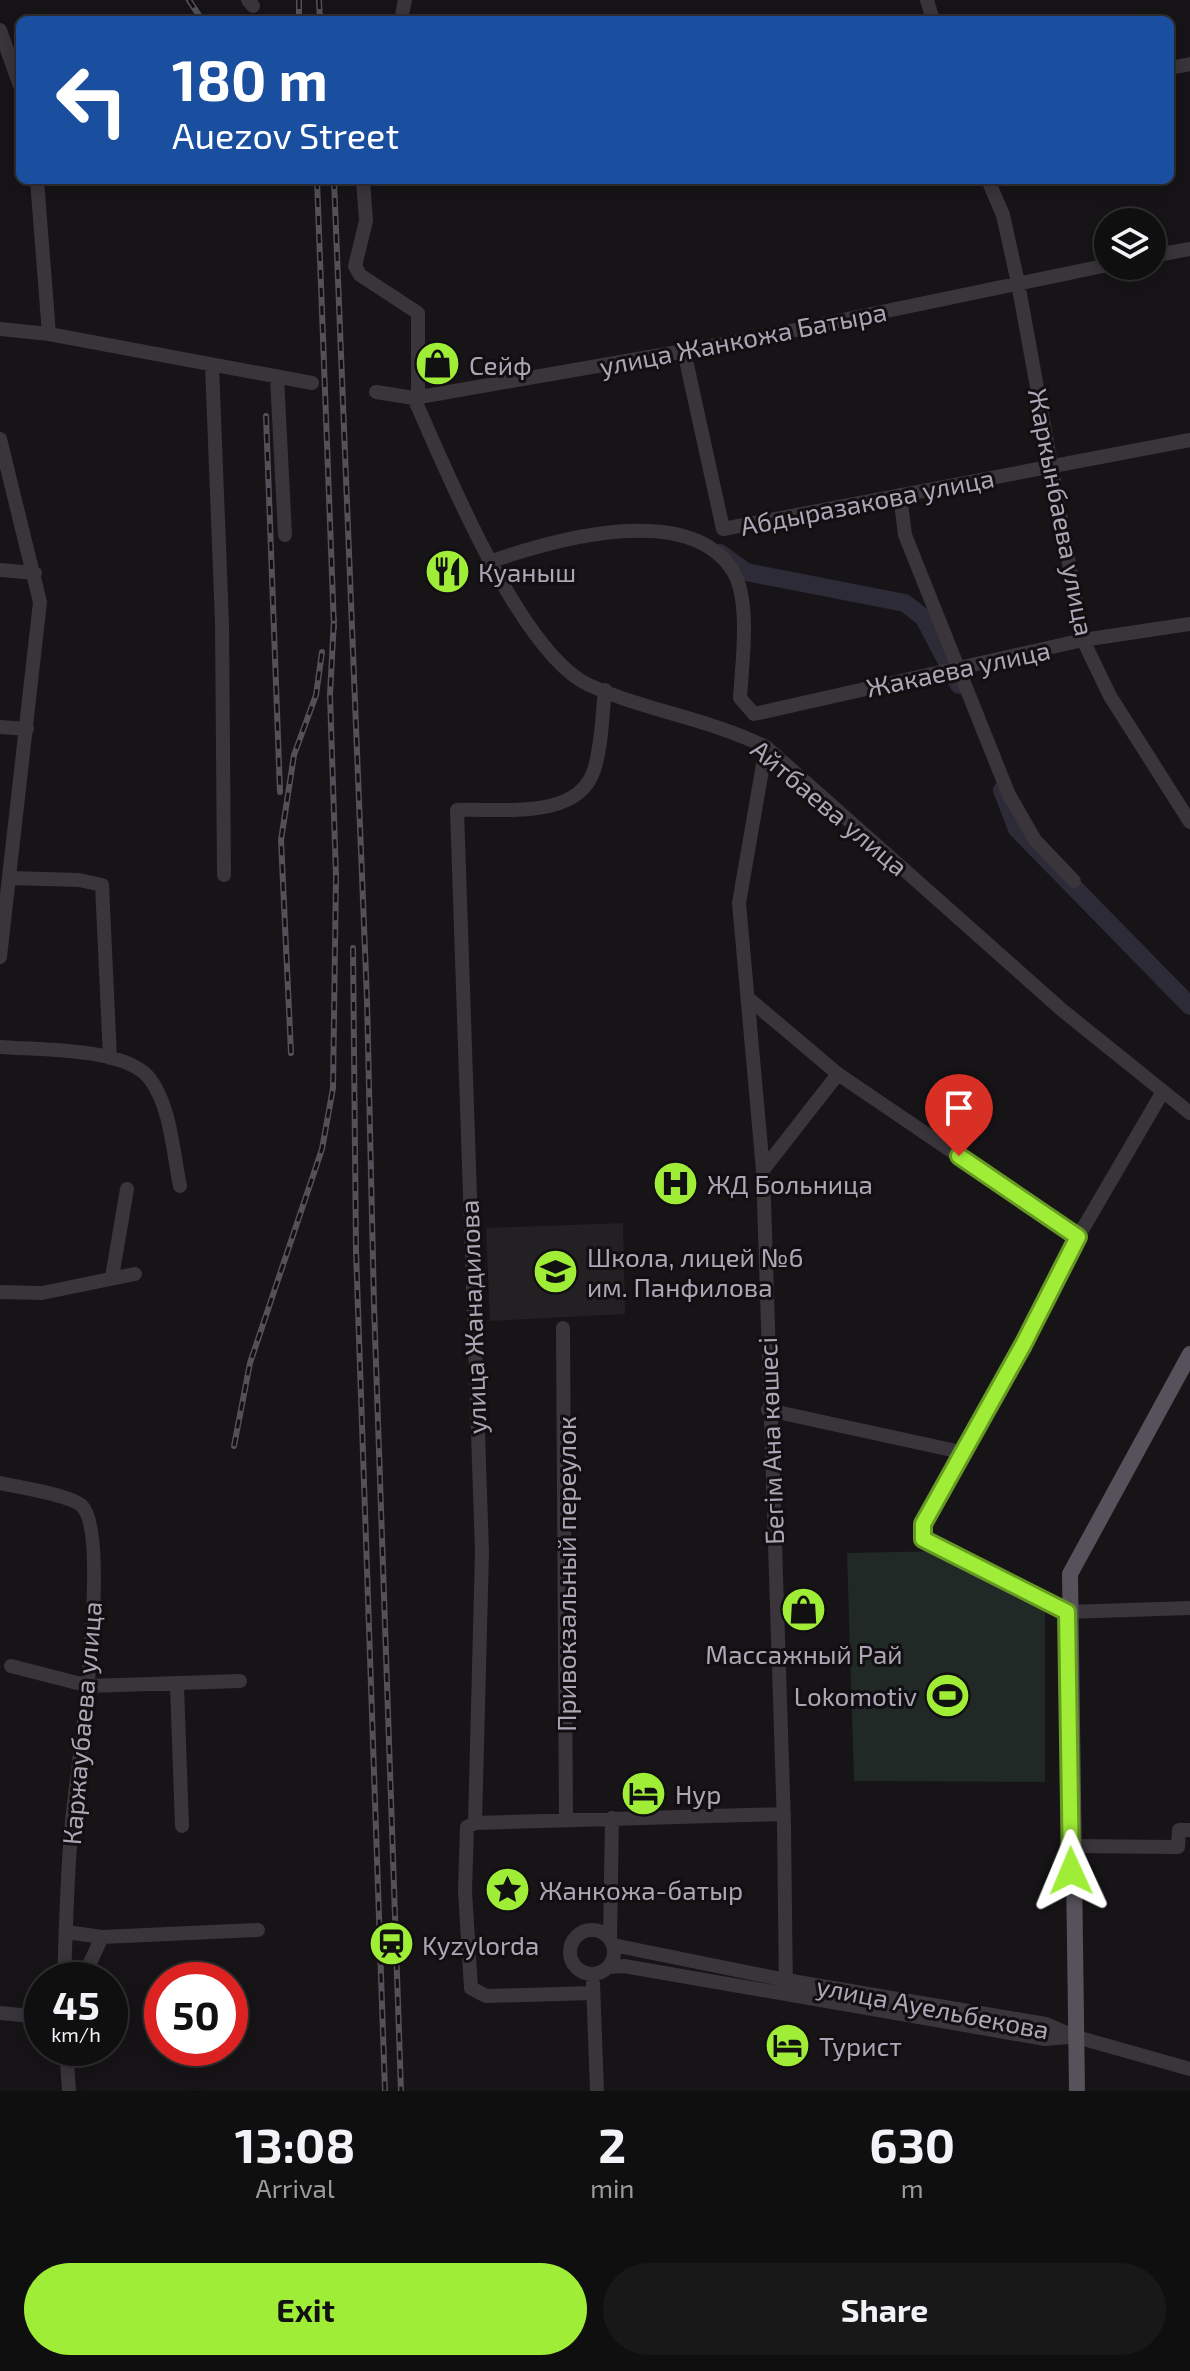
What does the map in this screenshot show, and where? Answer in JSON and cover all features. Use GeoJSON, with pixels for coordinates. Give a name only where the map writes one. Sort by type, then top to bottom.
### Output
{"type":"FeatureCollection","features":[{"type":"Feature","properties":{"kind":"main road"},"geometry":{"type":"LineString","coordinates":[[1077,2091],[1073,2036],[1067,1612],[1070,1574],[1190,1354]]}},
{"type":"Feature","properties":{"kind":"street"},"geometry":{"type":"LineString","coordinates":[[0,30],[16,75]]}},
{"type":"Feature","properties":{"kind":"street"},"geometry":{"type":"LineString","coordinates":[[37,184],[49,334]]}},
{"type":"Feature","properties":{"kind":"street"},"geometry":{"type":"LineString","coordinates":[[363,184],[366,221],[355,266],[360,275],[418,313],[416,397]]}},
{"type":"Feature","properties":{"kind":"street","name":"Жаркынбаева улица"},"geometry":{"type":"LineString","coordinates":[[990,184],[1003,215],[1018,283],[1083,640],[1110,696],[1190,822]]}},
{"type":"Feature","properties":{"kind":"street"},"geometry":{"type":"LineString","coordinates":[[1166,253],[1190,249]]}},
{"type":"Feature","properties":{"kind":"street","name":"улица Жанкожа Батыра"},"geometry":{"type":"LineString","coordinates":[[376,392],[416,397],[684,351],[1094,268]]}},
{"type":"Feature","properties":{"kind":"street"},"geometry":{"type":"LineString","coordinates":[[0,329],[49,334],[312,383]]}},
{"type":"Feature","properties":{"kind":"street","name":"Абдыразакова улица"},"geometry":{"type":"LineString","coordinates":[[684,351],[723,529],[1190,440]]}},
{"type":"Feature","properties":{"kind":"street"},"geometry":{"type":"LineString","coordinates":[[212,365],[222,623],[224,875]]}},
{"type":"Feature","properties":{"kind":"street"},"geometry":{"type":"LineString","coordinates":[[277,377],[285,535]]}},
{"type":"Feature","properties":{"kind":"street","name":"Айтбаева улица"},"geometry":{"type":"LineString","coordinates":[[416,397],[459,499],[545,649],[580,680],[766,747],[1007,963],[1190,1113]]}},
{"type":"Feature","properties":{"kind":"street"},"geometry":{"type":"LineString","coordinates":[[0,439],[40,602],[10,878],[3,900],[0,957]]}},
{"type":"Feature","properties":{"kind":"street"},"geometry":{"type":"LineString","coordinates":[[900,495],[905,535],[925,578],[956,667],[978,711],[1009,795],[1035,840],[1074,881]]}},
{"type":"Feature","properties":{"kind":"street"},"geometry":{"type":"LineString","coordinates":[[492,561],[557,539],[618,531],[678,534],[710,550],[733,571],[741,602],[744,636],[740,698],[754,714],[748,727],[750,739]]}},
{"type":"Feature","properties":{"kind":"street"},"geometry":{"type":"LineString","coordinates":[[0,570],[35,573]]}},
{"type":"Feature","properties":{"kind":"street","name":"Жакаева улица"},"geometry":{"type":"LineString","coordinates":[[754,714],[1083,640],[1190,624]]}},
{"type":"Feature","properties":{"kind":"street","name":"улица Жанадилова"},"geometry":{"type":"LineString","coordinates":[[593,1993],[486,1996],[471,1988],[464,1837],[467,1827],[475,1823],[482,1552],[457,810],[552,807],[581,792],[595,769],[605,690]]}},
{"type":"Feature","properties":{"kind":"street"},"geometry":{"type":"LineString","coordinates":[[0,727],[27,729]]}},
{"type":"Feature","properties":{"kind":"street","name":"Бегім Ана көшесі"},"geometry":{"type":"LineString","coordinates":[[766,747],[739,903],[763,1170],[768,1410],[784,1814],[786,1987]]}},
{"type":"Feature","properties":{"kind":"street"},"geometry":{"type":"LineString","coordinates":[[10,878],[79,880],[102,885],[110,1058]]}},
{"type":"Feature","properties":{"kind":"street"},"geometry":{"type":"LineString","coordinates":[[748,998],[838,1074],[1078,1237]]}},
{"type":"Feature","properties":{"kind":"street"},"geometry":{"type":"LineString","coordinates":[[0,1047],[110,1058],[134,1065],[150,1079],[164,1108],[180,1186]]}},
{"type":"Feature","properties":{"kind":"street"},"geometry":{"type":"LineString","coordinates":[[763,1170],[838,1074]]}},
{"type":"Feature","properties":{"kind":"street"},"geometry":{"type":"LineString","coordinates":[[1162,1093],[1078,1237],[1023,1345],[961,1452],[923,1524],[923,1539],[1067,1612],[1190,1608]]}},
{"type":"Feature","properties":{"kind":"street"},"geometry":{"type":"LineString","coordinates":[[112,1277],[127,1189]]}},
{"type":"Feature","properties":{"kind":"street"},"geometry":{"type":"LineString","coordinates":[[0,1292],[42,1293],[135,1274]]}},
{"type":"Feature","properties":{"kind":"street","name":"Привокзальный переулок"},"geometry":{"type":"LineString","coordinates":[[563,1328],[566,1820]]}},
{"type":"Feature","properties":{"kind":"street"},"geometry":{"type":"LineString","coordinates":[[768,1410],[961,1452]]}},
{"type":"Feature","properties":{"kind":"street","name":"Каржаубаева улица"},"geometry":{"type":"LineString","coordinates":[[0,1483],[75,1502],[87,1514],[94,1567],[89,1686],[72,1822],[65,1962]]}},
{"type":"Feature","properties":{"kind":"street"},"geometry":{"type":"LineString","coordinates":[[11,1666],[89,1686],[177,1686],[240,1681]]}},
{"type":"Feature","properties":{"kind":"street"},"geometry":{"type":"LineString","coordinates":[[177,1686],[182,1826]]}},
{"type":"Feature","properties":{"kind":"street"},"geometry":{"type":"LineString","coordinates":[[475,1823],[784,1814]]}},
{"type":"Feature","properties":{"kind":"street"},"geometry":{"type":"LineString","coordinates":[[612,1818],[612,1942],[609,1967],[593,1975],[585,1974],[572,1963],[569,1947],[573,1939],[587,1930],[596,1930],[612,1942]]}},
{"type":"Feature","properties":{"kind":"street"},"geometry":{"type":"LineString","coordinates":[[1071,1846],[1178,1847],[1179,1830],[1190,1830]]}},
{"type":"Feature","properties":{"kind":"street"},"geometry":{"type":"LineString","coordinates":[[66,1932],[102,1937],[258,1930]]}},
{"type":"Feature","properties":{"kind":"street"},"geometry":{"type":"LineString","coordinates":[[90,1962],[102,1937]]}},
{"type":"Feature","properties":{"kind":"street","name":"улица Ауельбекова"},"geometry":{"type":"LineString","coordinates":[[612,1942],[786,1987]]}},
{"type":"Feature","properties":{"kind":"street","name":"улица Ауельбекова"},"geometry":{"type":"LineString","coordinates":[[609,1967],[624,1966],[786,1987],[1046,2024],[1073,2036],[1190,2069]]}},
{"type":"Feature","properties":{"kind":"street"},"geometry":{"type":"LineString","coordinates":[[593,1975],[597,2091]]}},
{"type":"Feature","properties":{"kind":"street"},"geometry":{"type":"LineString","coordinates":[[0,2013],[24,2015]]}},
{"type":"Feature","properties":{"kind":"street"},"geometry":{"type":"LineString","coordinates":[[67,2066],[69,2091]]}},
{"type":"Feature","properties":{"kind":"shaded area","name":"Школа, лицей №6 им. Панфилова"},"geometry":{"type":"Polygon","coordinates":[[[623,1223],[625,1314],[490,1321],[486,1228],[623,1223]]]}},
{"type":"Feature","properties":{"kind":"shaded area","name":"Lokomotiv"},"geometry":{"type":"Polygon","coordinates":[[[944,1551],[1045,1609],[1045,1782],[854,1781],[847,1553],[944,1551]]]}},
{"type":"Feature","properties":{"kind":"waterway"},"geometry":{"type":"LineString","coordinates":[[720,553],[746,572],[905,603],[924,618],[959,685]]}},
{"type":"Feature","properties":{"kind":"waterway"},"geometry":{"type":"LineString","coordinates":[[1002,790],[1017,829],[1190,1006]]}},
{"type":"Feature","properties":{"kind":"railway"},"geometry":{"type":"LineString","coordinates":[[189,0],[199,16]]}},
{"type":"Feature","properties":{"kind":"railway"},"geometry":{"type":"LineString","coordinates":[[299,0],[299,16]]}},
{"type":"Feature","properties":{"kind":"railway"},"geometry":{"type":"LineString","coordinates":[[319,0],[320,16]]}},
{"type":"Feature","properties":{"kind":"railway"},"geometry":{"type":"LineString","coordinates":[[317,184],[334,628]]}},
{"type":"Feature","properties":{"kind":"railway"},"geometry":{"type":"LineString","coordinates":[[334,184],[367,1000],[374,1305],[401,2091]]}},
{"type":"Feature","properties":{"kind":"railway"},"geometry":{"type":"LineString","coordinates":[[266,416],[280,792]]}},
{"type":"Feature","properties":{"kind":"railway"},"geometry":{"type":"LineString","coordinates":[[234,1446],[250,1363],[322,1149],[333,1088],[336,876],[330,695],[334,619]]}},
{"type":"Feature","properties":{"kind":"railway"},"geometry":{"type":"LineString","coordinates":[[291,1053],[281,840],[294,755],[316,695],[322,652]]}},
{"type":"Feature","properties":{"kind":"railway"},"geometry":{"type":"LineString","coordinates":[[353,948],[356,1251],[385,2091]]}},
{"type":"Feature","properties":{"kind":"place","name":"Сейф"},"geometry":{"type":"Point","coordinates":[438,364]}},
{"type":"Feature","properties":{"kind":"place","name":"Куаныш"},"geometry":{"type":"Point","coordinates":[447,571]}},
{"type":"Feature","properties":{"kind":"place","name":"ЖД Больница"},"geometry":{"type":"Point","coordinates":[676,1183]}},
{"type":"Feature","properties":{"kind":"place","name":"Школа, лицей №6 им. Панфилова"},"geometry":{"type":"Point","coordinates":[556,1271]}},
{"type":"Feature","properties":{"kind":"place","name":"Массажный Рай"},"geometry":{"type":"Point","coordinates":[804,1610]}},
{"type":"Feature","properties":{"kind":"place","name":"Lokomotiv"},"geometry":{"type":"Point","coordinates":[948,1695]}},
{"type":"Feature","properties":{"kind":"place","name":"Нур"},"geometry":{"type":"Point","coordinates":[644,1793]}},
{"type":"Feature","properties":{"kind":"place","name":"Жанкожа-батыр"},"geometry":{"type":"Point","coordinates":[508,1889]}},
{"type":"Feature","properties":{"kind":"place","name":"Kyzylorda"},"geometry":{"type":"Point","coordinates":[391,1944]}},
{"type":"Feature","properties":{"kind":"place","name":"Турист"},"geometry":{"type":"Point","coordinates":[788,2045]}},
{"type":"Feature","properties":{"kind":"route"},"geometry":{"type":"LineString","coordinates":[[959,1156],[1078,1237],[1023,1345],[923,1524],[923,1539],[1067,1612],[1071,1871]]}}]}
